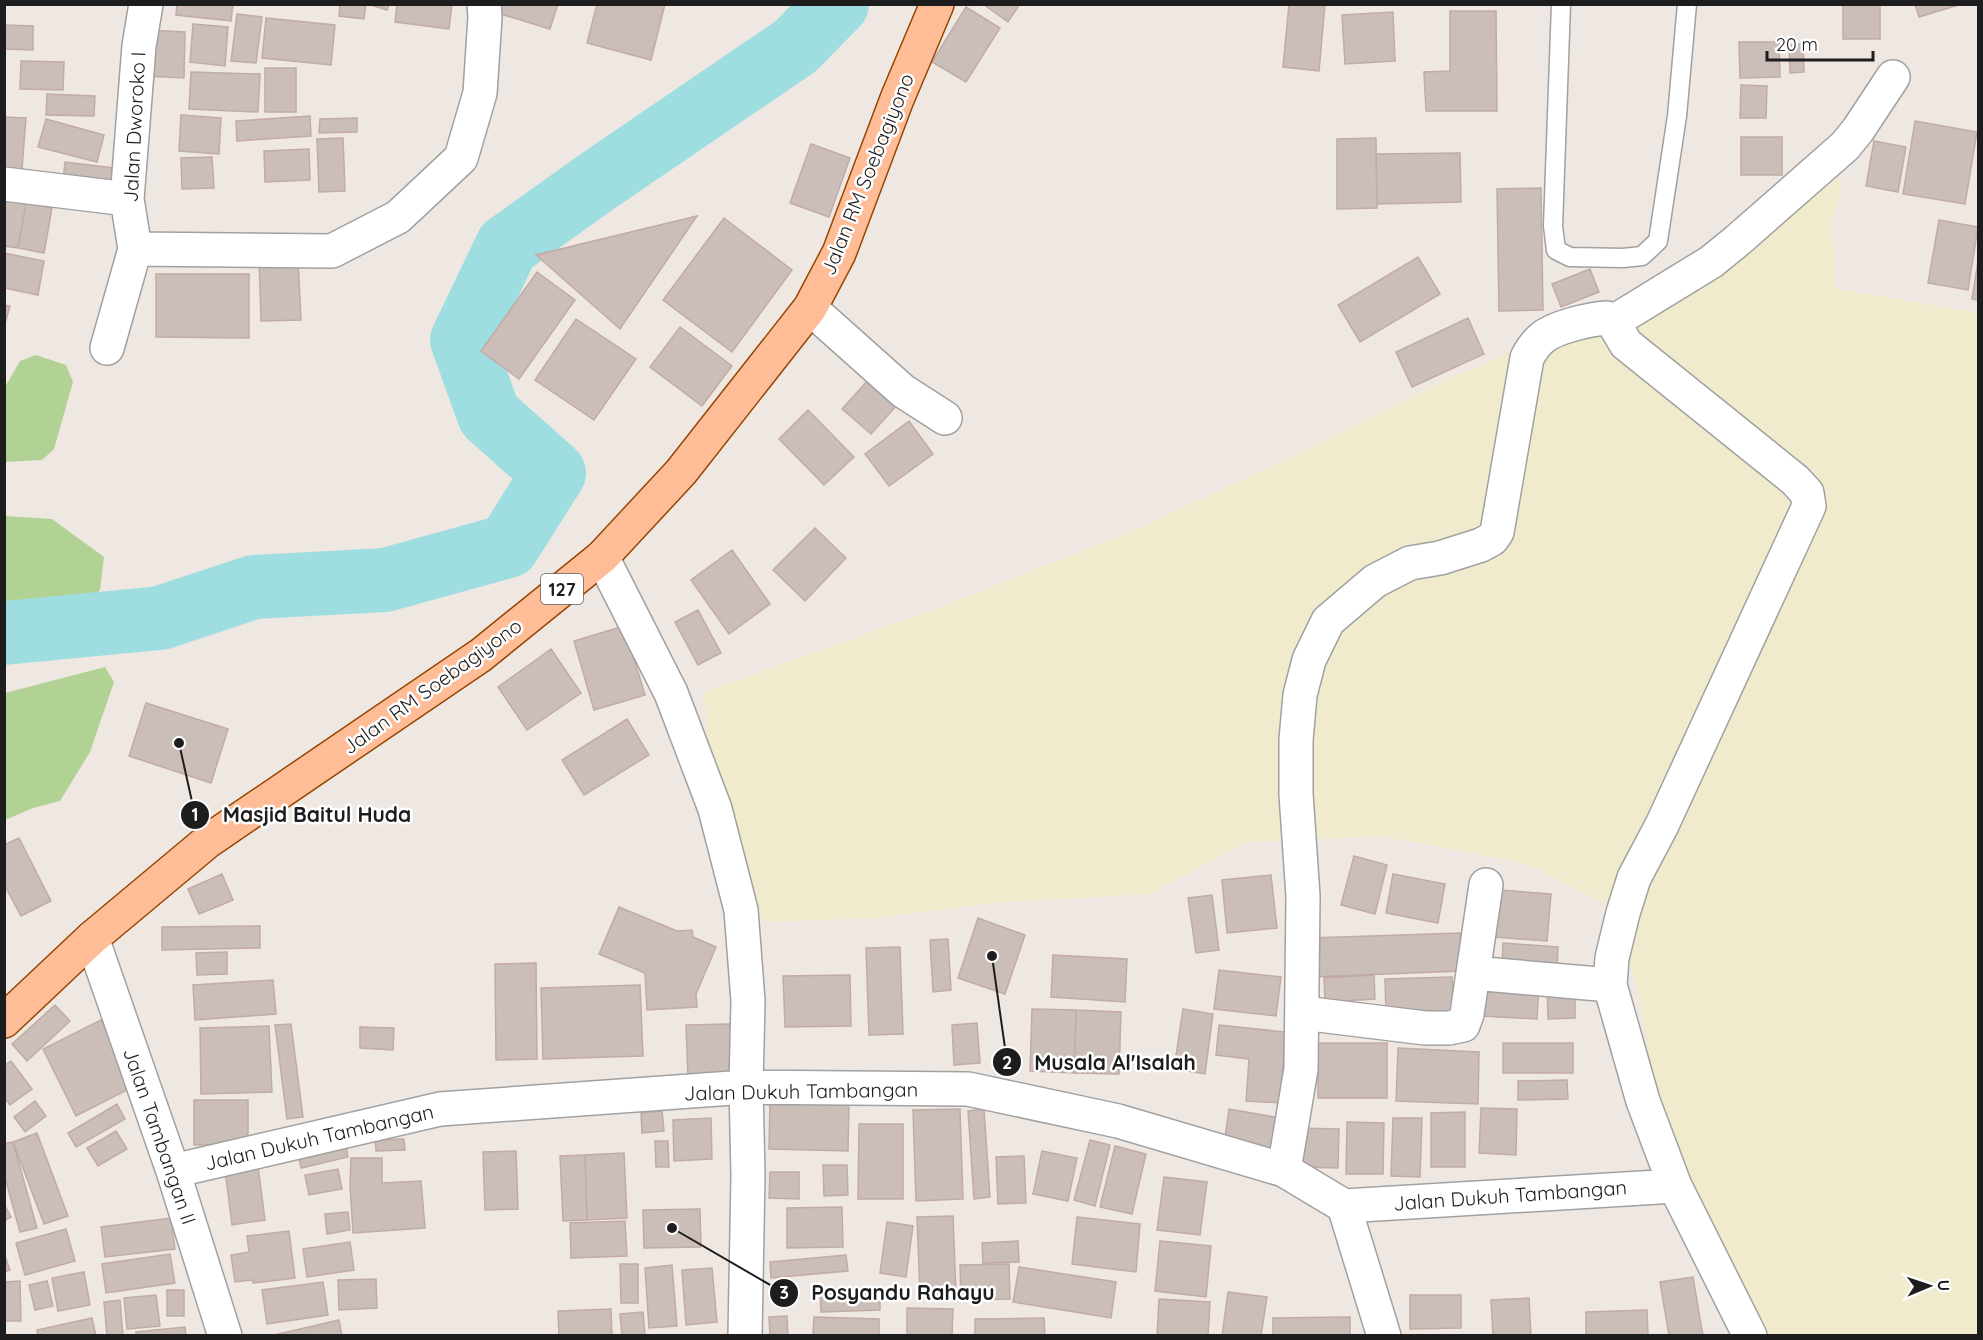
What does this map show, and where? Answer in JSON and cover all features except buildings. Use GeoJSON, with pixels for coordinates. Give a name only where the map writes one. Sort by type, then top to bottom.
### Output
{"type":"FeatureCollection","features":[{"type":"Feature","properties":{"kind":"main road","name":"Jalan RM Soebagiyono"},"geometry":{"type":"LineString","coordinates":[[4,1021],[92,938],[208,841],[481,655],[602,557],[681,472],[810,308],[839,253],[897,99],[937,4]]}},
{"type":"Feature","properties":{"kind":"street","name":"Jalan Dworoko I"},"geometry":{"type":"LineString","coordinates":[[135,249],[127,199],[139,46],[146,4]]}},
{"type":"Feature","properties":{"kind":"street"},"geometry":{"type":"LineString","coordinates":[[106,348],[135,249],[332,251],[398,217],[461,158],[480,93],[484,4]]}},
{"type":"Feature","properties":{"kind":"street"},"geometry":{"type":"LineString","coordinates":[[1613,322],[1711,262],[1738,240],[1845,146],[1893,77]]}},
{"type":"Feature","properties":{"kind":"street"},"geometry":{"type":"LineString","coordinates":[[4,184],[127,199]]}},
{"type":"Feature","properties":{"kind":"street"},"geometry":{"type":"LineString","coordinates":[[810,308],[903,391],[945,418]]}},
{"type":"Feature","properties":{"kind":"street"},"geometry":{"type":"LineString","coordinates":[[1284,1170],[1301,1069],[1303,896],[1296,794],[1296,740],[1300,695],[1309,660],[1328,621],[1375,581],[1410,563],[1440,558],[1481,545],[1492,539],[1497,532],[1527,358],[1543,336],[1597,318],[1607,318],[1613,322],[1626,344],[1795,480],[1807,494],[1809,506],[1662,825],[1635,878],[1623,913],[1612,958],[1610,985],[1643,1101],[1675,1186],[1750,1335]]}},
{"type":"Feature","properties":{"kind":"street"},"geometry":{"type":"LineString","coordinates":[[602,557],[671,693],[715,809],[741,910],[748,1000],[745,1335]]}},
{"type":"Feature","properties":{"kind":"street"},"geometry":{"type":"LineString","coordinates":[[1303,1012],[1425,1028],[1449,1028],[1463,1025],[1467,1014],[1486,885]]}},
{"type":"Feature","properties":{"kind":"street","name":"Jalan Tambangan II"},"geometry":{"type":"LineString","coordinates":[[92,938],[173,1171],[225,1335]]}},
{"type":"Feature","properties":{"kind":"street"},"geometry":{"type":"LineString","coordinates":[[1473,973],[1610,985]]}},
{"type":"Feature","properties":{"kind":"street","name":"Jalan Dukuh Tambangan"},"geometry":{"type":"LineString","coordinates":[[173,1171],[440,1109],[746,1087],[968,1089],[1118,1121],[1284,1170],[1344,1206],[1675,1186]]}},
{"type":"Feature","properties":{"kind":"street"},"geometry":{"type":"LineString","coordinates":[[1344,1206],[1384,1335]]}},
{"type":"Feature","properties":{"kind":"lane"},"geometry":{"type":"LineString","coordinates":[[1561,4],[1553,216],[1556,250],[1570,257],[1623,258],[1642,256],[1658,241],[1677,116],[1687,4]]}},
{"type":"Feature","properties":{"kind":"shaded area"},"geometry":{"type":"Polygon","coordinates":[[[1828,154],[1841,189],[1830,227],[1835,256],[1834,288],[1978,313],[1978,1335],[1759,1335],[1664,1142],[1637,985],[1612,907],[1527,864],[1381,836],[1246,842],[1150,894],[995,903],[876,918],[766,922],[755,904],[709,754],[704,692],[932,610],[1123,535],[1303,452],[1452,377],[1554,335],[1623,301],[1773,198],[1828,154]]]}},
{"type":"Feature","properties":{"kind":"green space"},"geometry":{"type":"Polygon","coordinates":[[[36,355],[66,365],[73,382],[54,449],[42,460],[5,462],[5,387],[20,361],[36,355]]]}},
{"type":"Feature","properties":{"kind":"green space"},"geometry":{"type":"Polygon","coordinates":[[[5,516],[52,519],[104,557],[100,590],[77,614],[61,620],[29,621],[5,628],[5,516]]]}},
{"type":"Feature","properties":{"kind":"green space"},"geometry":{"type":"Polygon","coordinates":[[[105,667],[114,682],[90,752],[60,801],[33,808],[5,820],[5,693],[105,667]]]}},
{"type":"Feature","properties":{"kind":"waterway"},"geometry":{"type":"LineString","coordinates":[[4,633],[160,618],[254,587],[385,580],[508,546],[554,473],[489,415],[462,340],[507,246],[796,46],[837,4]]}},
{"type":"Feature","properties":{"kind":"place","name":"Masjid Baitul Huda"},"geometry":{"type":"Point","coordinates":[179,743]}},
{"type":"Feature","properties":{"kind":"place","name":"Musala Al'Isalah"},"geometry":{"type":"Point","coordinates":[992,956]}},
{"type":"Feature","properties":{"kind":"place","name":"Posyandu Rahayu"},"geometry":{"type":"Point","coordinates":[672,1228]}}]}
